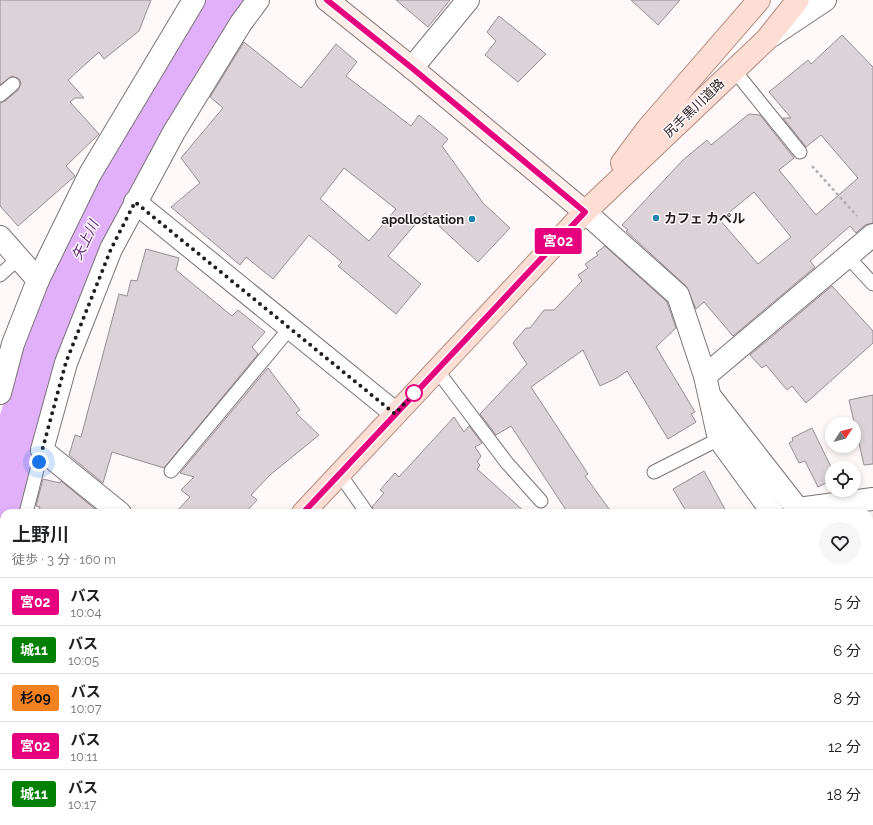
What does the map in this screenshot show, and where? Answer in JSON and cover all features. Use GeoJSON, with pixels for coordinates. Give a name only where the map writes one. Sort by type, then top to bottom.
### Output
{"type":"FeatureCollection","features":[{"type":"Feature","properties":{"kind":"main road","name":"尻手黒川道路"},"geometry":{"type":"LineString","coordinates":[[585,212],[648,128],[759,0]]}},
{"type":"Feature","properties":{"kind":"main road","name":"尻手黒川道路"},"geometry":{"type":"LineString","coordinates":[[307,509],[436,369],[585,212],[766,40],[798,0]]}},
{"type":"Feature","properties":{"kind":"street"},"geometry":{"type":"LineString","coordinates":[[0,393],[13,344],[38,280],[90,174],[194,0]]}},
{"type":"Feature","properties":{"kind":"street"},"geometry":{"type":"LineString","coordinates":[[115,509],[42,450],[66,362],[111,249],[135,202],[174,132],[237,29],[258,0]]}},
{"type":"Feature","properties":{"kind":"street"},"geometry":{"type":"LineString","coordinates":[[327,0],[412,68],[585,212],[678,295],[707,385],[719,439],[770,509]]}},
{"type":"Feature","properties":{"kind":"street"},"geometry":{"type":"LineString","coordinates":[[412,68],[468,0]]}},
{"type":"Feature","properties":{"kind":"street"},"geometry":{"type":"LineString","coordinates":[[766,40],[825,0]]}},
{"type":"Feature","properties":{"kind":"street"},"geometry":{"type":"LineString","coordinates":[[135,202],[395,414]]}},
{"type":"Feature","properties":{"kind":"street"},"geometry":{"type":"LineString","coordinates":[[707,385],[873,235]]}},
{"type":"Feature","properties":{"kind":"street"},"geometry":{"type":"LineString","coordinates":[[0,237],[38,280]]}},
{"type":"Feature","properties":{"kind":"street"},"geometry":{"type":"LineString","coordinates":[[707,385],[798,509]]}},
{"type":"Feature","properties":{"kind":"street"},"geometry":{"type":"LineString","coordinates":[[810,509],[873,498]]}},
{"type":"Feature","properties":{"kind":"lane"},"geometry":{"type":"LineString","coordinates":[[734,70],[800,152]]}},
{"type":"Feature","properties":{"kind":"lane"},"geometry":{"type":"LineString","coordinates":[[0,95],[13,84]]}},
{"type":"Feature","properties":{"kind":"lane"},"geometry":{"type":"LineString","coordinates":[[848,257],[873,284]]}},
{"type":"Feature","properties":{"kind":"lane"},"geometry":{"type":"LineString","coordinates":[[0,275],[19,258]]}},
{"type":"Feature","properties":{"kind":"lane"},"geometry":{"type":"LineString","coordinates":[[171,471],[290,328]]}},
{"type":"Feature","properties":{"kind":"lane"},"geometry":{"type":"LineString","coordinates":[[436,369],[507,463],[540,501]]}},
{"type":"Feature","properties":{"kind":"lane"},"geometry":{"type":"LineString","coordinates":[[654,472],[719,439]]}},
{"type":"Feature","properties":{"kind":"lane"},"geometry":{"type":"LineString","coordinates":[[27,509],[42,450]]}},
{"type":"Feature","properties":{"kind":"lane"},"geometry":{"type":"LineString","coordinates":[[339,473],[364,509]]}},
{"type":"Feature","properties":{"kind":"path"},"geometry":{"type":"LineString","coordinates":[[800,152],[857,217]]}},
{"type":"Feature","properties":{"kind":"building"},"geometry":{"type":"Polygon","coordinates":[[[0,0],[151,0],[139,31],[104,59],[99,52],[68,80],[84,98],[75,98],[70,102],[99,134],[66,166],[75,176],[18,226],[0,206],[0,103],[5,101],[18,90],[21,83],[19,79],[12,76],[0,85],[0,0]]]}},
{"type":"Feature","properties":{"kind":"building"},"geometry":{"type":"Polygon","coordinates":[[[396,0],[450,0],[428,27],[396,0]]]}},
{"type":"Feature","properties":{"kind":"building"},"geometry":{"type":"Polygon","coordinates":[[[631,0],[680,0],[658,25],[631,0]]]}},
{"type":"Feature","properties":{"kind":"building"},"geometry":{"type":"Polygon","coordinates":[[[499,16],[546,54],[518,82],[485,55],[496,41],[487,32],[499,16]]]}},
{"type":"Feature","properties":{"kind":"building"},"geometry":{"type":"Polygon","coordinates":[[[842,35],[873,67],[873,223],[865,225],[856,233],[850,226],[810,261],[815,267],[733,336],[704,302],[696,309],[686,286],[626,231],[628,230],[622,225],[683,160],[707,140],[711,145],[749,114],[760,115],[794,158],[779,170],[816,215],[858,178],[821,135],[806,147],[783,118],[791,118],[769,92],[808,60],[811,64],[842,35]],[[754,192],[720,220],[758,264],[791,237],[754,192]]]}},
{"type":"Feature","properties":{"kind":"building"},"geometry":{"type":"Polygon","coordinates":[[[244,42],[301,88],[336,44],[357,62],[346,76],[411,126],[419,115],[448,139],[442,146],[483,203],[510,228],[478,262],[425,213],[388,256],[421,284],[396,314],[338,266],[342,262],[309,235],[273,279],[246,257],[240,265],[171,207],[200,183],[181,158],[223,108],[210,97],[244,42]],[[344,168],[320,199],[369,241],[396,209],[344,168]]]}},
{"type":"Feature","properties":{"kind":"building"},"geometry":{"type":"Polygon","coordinates":[[[605,246],[667,302],[676,328],[656,347],[695,412],[691,414],[696,422],[668,439],[627,371],[617,378],[600,386],[583,350],[531,387],[588,474],[585,476],[609,509],[565,509],[511,426],[496,435],[480,414],[527,364],[513,343],[526,328],[530,328],[544,310],[554,310],[582,281],[578,275],[588,268],[585,264],[598,255],[596,253],[605,246]]]}},
{"type":"Feature","properties":{"kind":"building"},"geometry":{"type":"Polygon","coordinates":[[[146,249],[179,258],[176,270],[232,316],[238,310],[265,332],[252,347],[258,354],[164,468],[112,452],[103,483],[69,455],[75,435],[81,437],[119,294],[127,296],[131,280],[137,281],[146,249]]]}},
{"type":"Feature","properties":{"kind":"building"},"geometry":{"type":"Polygon","coordinates":[[[832,286],[873,331],[873,343],[806,403],[792,386],[787,390],[766,365],[762,368],[750,355],[832,286]]]}},
{"type":"Feature","properties":{"kind":"building"},"geometry":{"type":"Polygon","coordinates":[[[268,368],[300,410],[296,413],[319,435],[270,475],[251,495],[257,500],[249,509],[179,509],[190,497],[181,490],[194,477],[180,473],[268,368]]]}},
{"type":"Feature","properties":{"kind":"building"},"geometry":{"type":"Polygon","coordinates":[[[873,395],[873,464],[864,465],[861,452],[861,417],[853,417],[849,400],[873,395]]]}},
{"type":"Feature","properties":{"kind":"building"},"geometry":{"type":"Polygon","coordinates":[[[454,417],[464,432],[469,426],[482,443],[475,447],[481,456],[477,462],[480,465],[477,469],[522,509],[373,509],[372,507],[384,493],[380,490],[395,473],[399,477],[454,417]]]}},
{"type":"Feature","properties":{"kind":"building"},"geometry":{"type":"Polygon","coordinates":[[[812,428],[828,461],[825,461],[825,484],[818,487],[805,461],[799,463],[789,443],[793,441],[792,438],[812,428]]]}},
{"type":"Feature","properties":{"kind":"building"},"geometry":{"type":"Polygon","coordinates":[[[704,471],[725,509],[685,509],[673,489],[704,471]]]}},
{"type":"Feature","properties":{"kind":"building"},"geometry":{"type":"Polygon","coordinates":[[[43,479],[60,483],[61,481],[95,509],[39,509],[40,507],[36,506],[43,479]]]}},
{"type":"Feature","properties":{"kind":"waterway","name":"矢上川"},"geometry":{"type":"LineString","coordinates":[[0,502],[6,477],[69,273],[104,200],[220,0]]}},
{"type":"Feature","properties":{"kind":"bus line","name":"宮02"},"geometry":{"type":"LineString","coordinates":[[307,509],[585,212],[412,68],[327,0]]}},
{"type":"Feature","properties":{"kind":"place","name":"カフェ カペル"},"geometry":{"type":"Point","coordinates":[656,218]}},
{"type":"Feature","properties":{"kind":"place","name":"apollostation"},"geometry":{"type":"Point","coordinates":[472,219]}},
{"type":"Feature","properties":{"kind":"route"},"geometry":{"type":"LineString","coordinates":[[39,462],[66,362],[111,249],[135,202],[395,414],[416,391],[414,393]]}}]}
